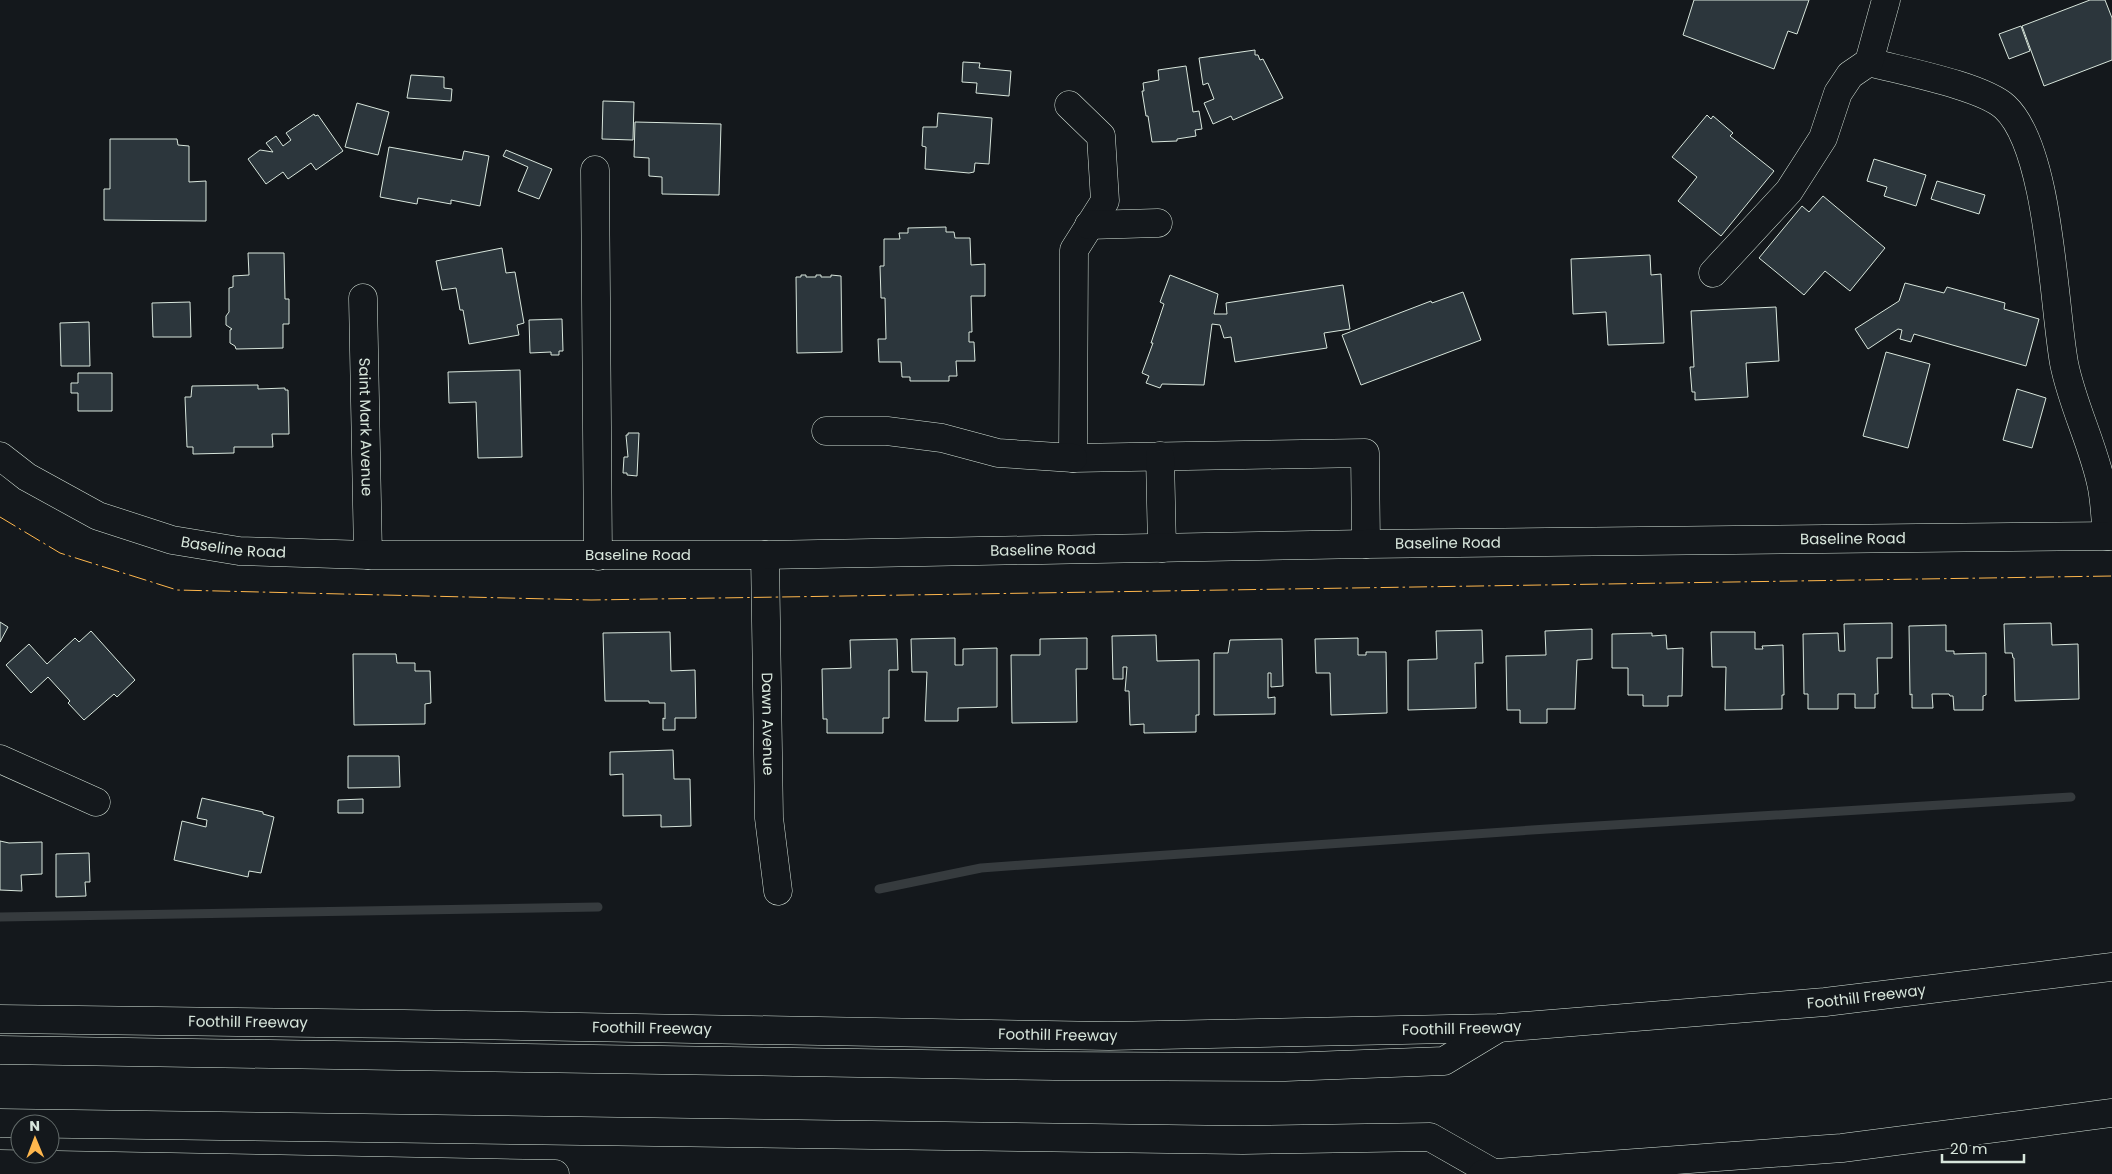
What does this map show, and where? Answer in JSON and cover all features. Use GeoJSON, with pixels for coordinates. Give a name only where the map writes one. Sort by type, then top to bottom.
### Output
{"type":"FeatureCollection","features":[{"type":"Feature","properties":{"kind":"main road"},"geometry":{"type":"LineString","coordinates":[[1713,273],[1789,191],[1823,138],[1838,93],[1850,75],[1869,62],[1886,0]]}},
{"type":"Feature","properties":{"kind":"main road"},"geometry":{"type":"LineString","coordinates":[[1869,62],[1978,92],[2004,107],[2018,122],[2030,151],[2042,197],[2064,364],[2101,483],[2109,536]]}},
{"type":"Feature","properties":{"kind":"main road"},"geometry":{"type":"LineString","coordinates":[[1069,105],[1101,136],[1105,201],[1074,250],[1073,458]]}},
{"type":"Feature","properties":{"kind":"main road"},"geometry":{"type":"LineString","coordinates":[[595,170],[598,556]]}},
{"type":"Feature","properties":{"kind":"main road"},"geometry":{"type":"LineString","coordinates":[[1089,225],[1158,222]]}},
{"type":"Feature","properties":{"kind":"main road","name":"Saint Mark Avenue"},"geometry":{"type":"LineString","coordinates":[[363,298],[368,555]]}},
{"type":"Feature","properties":{"kind":"main road"},"geometry":{"type":"LineString","coordinates":[[826,431],[887,431],[942,438],[998,453],[1073,458],[1365,453],[1366,544]]}},
{"type":"Feature","properties":{"kind":"main road","name":"Baseline Road"},"geometry":{"type":"LineString","coordinates":[[0,456],[28,477],[98,516],[172,540],[239,551],[368,555],[765,555],[1366,544],[2109,536]]}},
{"type":"Feature","properties":{"kind":"main road"},"geometry":{"type":"LineString","coordinates":[[1160,456],[1162,548]]}},
{"type":"Feature","properties":{"kind":"main road","name":"Dawn Avenue"},"geometry":{"type":"LineString","coordinates":[[765,555],[769,818],[778,891]]}},
{"type":"Feature","properties":{"kind":"main road"},"geometry":{"type":"LineString","coordinates":[[0,759],[96,802]]}},
{"type":"Feature","properties":{"kind":"main road","name":"Foothill Freeway"},"geometry":{"type":"LineString","coordinates":[[0,1019],[1109,1036],[1498,1028],[1825,1002],[2112,967]]}},
{"type":"Feature","properties":{"kind":"main road"},"geometry":{"type":"LineString","coordinates":[[0,1050],[1045,1066],[1285,1067],[1444,1061],[1498,1028]]}},
{"type":"Feature","properties":{"kind":"main road"},"geometry":{"type":"LineString","coordinates":[[1483,1174],[1842,1148],[2112,1113]]}},
{"type":"Feature","properties":{"kind":"main road"},"geometry":{"type":"LineString","coordinates":[[0,1123],[1213,1140],[1430,1137],[1494,1174]]}},
{"type":"Feature","properties":{"kind":"main road"},"geometry":{"type":"LineString","coordinates":[[0,1164],[556,1174]]}},
{"type":"Feature","properties":{"kind":"building"},"geometry":{"type":"Polygon","coordinates":[[[1694,0],[1809,0],[1797,34],[1788,31],[1774,69],[1683,35],[1694,0]]]}},
{"type":"Feature","properties":{"kind":"building"},"geometry":{"type":"Polygon","coordinates":[[[2090,0],[2105,0],[2112,18],[2112,60],[2044,86],[2022,26],[2090,0]]]}},
{"type":"Feature","properties":{"kind":"building"},"geometry":{"type":"Polygon","coordinates":[[[2021,26],[2030,51],[2009,59],[1999,34],[2021,26]]]}},
{"type":"Feature","properties":{"kind":"building"},"geometry":{"type":"Polygon","coordinates":[[[1255,50],[1255,55],[1258,55],[1260,60],[1263,59],[1283,98],[1233,120],[1231,116],[1213,124],[1204,103],[1214,99],[1208,83],[1203,85],[1199,58],[1255,50]]]}},
{"type":"Feature","properties":{"kind":"building"},"geometry":{"type":"Polygon","coordinates":[[[963,62],[980,63],[979,68],[1011,71],[1009,96],[976,93],[977,83],[962,82],[963,62]]]}},
{"type":"Feature","properties":{"kind":"building"},"geometry":{"type":"Polygon","coordinates":[[[1186,66],[1193,112],[1199,111],[1202,129],[1195,130],[1196,136],[1177,139],[1177,141],[1152,142],[1142,91],[1144,91],[1143,83],[1159,80],[1158,70],[1186,66]]]}},
{"type":"Feature","properties":{"kind":"building"},"geometry":{"type":"Polygon","coordinates":[[[411,75],[444,77],[444,88],[452,89],[451,101],[407,98],[411,75]]]}},
{"type":"Feature","properties":{"kind":"building"},"geometry":{"type":"Polygon","coordinates":[[[603,101],[634,102],[633,140],[602,139],[603,101]]]}},
{"type":"Feature","properties":{"kind":"building"},"geometry":{"type":"Polygon","coordinates":[[[357,103],[389,112],[378,155],[345,147],[357,103]]]}},
{"type":"Feature","properties":{"kind":"building"},"geometry":{"type":"Polygon","coordinates":[[[938,113],[992,118],[989,164],[975,163],[974,172],[969,173],[925,169],[926,147],[922,146],[923,127],[937,127],[938,113]]]}},
{"type":"Feature","properties":{"kind":"building"},"geometry":{"type":"Polygon","coordinates":[[[314,114],[315,116],[318,115],[343,151],[316,170],[311,163],[288,179],[283,172],[266,184],[248,159],[260,150],[273,152],[266,143],[276,136],[283,146],[291,140],[286,133],[314,114]]]}},
{"type":"Feature","properties":{"kind":"building"},"geometry":{"type":"Polygon","coordinates":[[[1707,115],[1711,119],[1713,116],[1733,133],[1730,136],[1774,171],[1721,236],[1678,201],[1697,177],[1672,157],[1707,115]]]}},
{"type":"Feature","properties":{"kind":"building"},"geometry":{"type":"Polygon","coordinates":[[[635,122],[721,124],[719,195],[662,194],[662,177],[649,176],[649,158],[634,157],[635,122]]]}},
{"type":"Feature","properties":{"kind":"building"},"geometry":{"type":"Polygon","coordinates":[[[110,139],[177,139],[178,145],[189,146],[189,182],[206,181],[206,221],[104,220],[104,189],[110,189],[110,139]]]}},
{"type":"Feature","properties":{"kind":"building"},"geometry":{"type":"Polygon","coordinates":[[[389,147],[462,160],[464,151],[489,156],[480,206],[451,200],[451,204],[418,198],[417,204],[380,197],[389,147]]]}},
{"type":"Feature","properties":{"kind":"building"},"geometry":{"type":"Polygon","coordinates":[[[506,150],[552,169],[539,199],[518,191],[528,167],[503,156],[506,150]]]}},
{"type":"Feature","properties":{"kind":"building"},"geometry":{"type":"Polygon","coordinates":[[[1874,159],[1926,175],[1916,206],[1884,196],[1887,187],[1867,181],[1874,159]]]}},
{"type":"Feature","properties":{"kind":"building"},"geometry":{"type":"Polygon","coordinates":[[[1937,181],[1985,195],[1979,214],[1931,199],[1937,181]]]}},
{"type":"Feature","properties":{"kind":"building"},"geometry":{"type":"Polygon","coordinates":[[[1823,196],[1885,248],[1850,291],[1825,271],[1804,295],[1759,258],[1802,206],[1809,212],[1823,196]]]}},
{"type":"Feature","properties":{"kind":"building"},"geometry":{"type":"Polygon","coordinates":[[[946,227],[946,232],[954,232],[955,238],[970,238],[971,265],[985,264],[985,296],[971,296],[972,332],[969,332],[969,342],[974,342],[975,361],[956,361],[957,376],[949,376],[949,381],[910,381],[910,377],[902,377],[901,362],[879,362],[878,339],[886,339],[885,298],[881,298],[880,266],[884,266],[884,239],[900,239],[899,233],[908,233],[908,228],[946,227]]]}},
{"type":"Feature","properties":{"kind":"building"},"geometry":{"type":"Polygon","coordinates":[[[502,248],[506,273],[515,272],[524,323],[517,325],[519,335],[469,344],[463,310],[460,310],[456,288],[442,290],[436,261],[502,248]]]}},
{"type":"Feature","properties":{"kind":"building"},"geometry":{"type":"Polygon","coordinates":[[[248,253],[284,253],[285,299],[289,299],[289,324],[283,324],[283,348],[236,349],[230,343],[230,330],[232,329],[226,325],[226,316],[229,312],[229,288],[233,287],[233,276],[249,275],[248,253]]]}},
{"type":"Feature","properties":{"kind":"building"},"geometry":{"type":"Polygon","coordinates":[[[1650,255],[1651,275],[1661,274],[1664,343],[1608,345],[1606,312],[1573,314],[1571,259],[1650,255]]]}},
{"type":"Feature","properties":{"kind":"building"},"geometry":{"type":"Polygon","coordinates":[[[801,275],[806,275],[806,277],[816,277],[816,275],[821,275],[821,277],[841,276],[842,352],[797,353],[796,277],[801,277],[801,275]]]}},
{"type":"Feature","properties":{"kind":"building"},"geometry":{"type":"Polygon","coordinates":[[[1170,275],[1218,294],[1214,314],[1227,314],[1226,303],[1343,285],[1350,329],[1324,333],[1327,348],[1235,362],[1231,337],[1224,338],[1220,325],[1212,324],[1204,385],[1162,384],[1160,388],[1146,383],[1149,376],[1142,373],[1153,343],[1151,343],[1164,304],[1160,302],[1170,275]]]}},
{"type":"Feature","properties":{"kind":"building"},"geometry":{"type":"Polygon","coordinates":[[[1905,283],[1944,293],[1947,287],[2005,303],[2004,309],[2039,319],[2026,366],[1914,334],[1911,342],[1900,339],[1902,330],[1898,329],[1868,349],[1855,329],[1899,301],[1905,283]]]}},
{"type":"Feature","properties":{"kind":"building"},"geometry":{"type":"Polygon","coordinates":[[[1463,292],[1481,340],[1361,385],[1342,335],[1431,301],[1432,303],[1463,292]]]}},
{"type":"Feature","properties":{"kind":"building"},"geometry":{"type":"Polygon","coordinates":[[[190,302],[191,337],[153,337],[152,303],[190,302]]]}},
{"type":"Feature","properties":{"kind":"building"},"geometry":{"type":"Polygon","coordinates":[[[1776,307],[1779,361],[1746,363],[1748,397],[1695,400],[1695,392],[1692,392],[1690,367],[1694,367],[1691,311],[1776,307]]]}},
{"type":"Feature","properties":{"kind":"building"},"geometry":{"type":"Polygon","coordinates":[[[562,319],[563,351],[559,351],[559,355],[551,355],[551,352],[530,353],[529,320],[562,319]]]}},
{"type":"Feature","properties":{"kind":"building"},"geometry":{"type":"Polygon","coordinates":[[[89,322],[90,366],[61,366],[60,323],[89,322]]]}},
{"type":"Feature","properties":{"kind":"building"},"geometry":{"type":"Polygon","coordinates":[[[1886,352],[1930,364],[1908,448],[1863,436],[1886,352]]]}},
{"type":"Feature","properties":{"kind":"building"},"geometry":{"type":"Polygon","coordinates":[[[520,370],[522,457],[478,458],[476,402],[449,403],[448,372],[520,370]]]}},
{"type":"Feature","properties":{"kind":"building"},"geometry":{"type":"Polygon","coordinates":[[[78,373],[112,373],[112,411],[78,411],[78,393],[71,393],[71,383],[78,383],[78,373]]]}},
{"type":"Feature","properties":{"kind":"building"},"geometry":{"type":"Polygon","coordinates":[[[258,385],[258,389],[285,388],[285,390],[288,390],[289,434],[272,434],[273,447],[234,447],[234,453],[193,454],[193,447],[187,447],[185,397],[191,397],[192,386],[258,385]]]}},
{"type":"Feature","properties":{"kind":"building"},"geometry":{"type":"Polygon","coordinates":[[[2017,389],[2046,398],[2032,448],[2003,440],[2017,389]]]}},
{"type":"Feature","properties":{"kind":"building"},"geometry":{"type":"Polygon","coordinates":[[[628,433],[639,433],[637,476],[623,473],[624,457],[628,457],[626,435],[628,433]]]}},
{"type":"Feature","properties":{"kind":"building"},"geometry":{"type":"Polygon","coordinates":[[[0,622],[8,627],[0,642],[0,622]]]}},
{"type":"Feature","properties":{"kind":"building"},"geometry":{"type":"Polygon","coordinates":[[[1892,623],[1892,658],[1877,658],[1878,694],[1875,694],[1875,708],[1855,708],[1855,694],[1838,694],[1838,709],[1808,709],[1808,694],[1804,694],[1803,634],[1838,633],[1839,651],[1845,651],[1844,624],[1892,623]]]}},
{"type":"Feature","properties":{"kind":"building"},"geometry":{"type":"Polygon","coordinates":[[[2051,623],[2052,645],[2078,644],[2079,699],[2015,701],[2014,658],[2012,653],[2005,653],[2004,624],[2051,623]]]}},
{"type":"Feature","properties":{"kind":"building"},"geometry":{"type":"Polygon","coordinates":[[[1946,625],[1946,651],[1954,651],[1954,654],[1986,653],[1986,695],[1983,696],[1983,710],[1954,710],[1953,696],[1949,694],[1932,694],[1933,708],[1912,708],[1912,694],[1910,695],[1909,626],[1946,625]]]}},
{"type":"Feature","properties":{"kind":"building"},"geometry":{"type":"Polygon","coordinates":[[[1592,629],[1592,659],[1577,660],[1575,709],[1547,709],[1547,723],[1520,723],[1520,710],[1507,710],[1506,656],[1546,655],[1545,631],[1592,629]]]}},
{"type":"Feature","properties":{"kind":"building"},"geometry":{"type":"Polygon","coordinates":[[[1482,630],[1483,663],[1475,663],[1476,708],[1408,710],[1408,660],[1437,659],[1436,631],[1482,630]]]}},
{"type":"Feature","properties":{"kind":"building"},"geometry":{"type":"Polygon","coordinates":[[[91,631],[135,680],[117,697],[114,694],[84,720],[48,677],[31,693],[6,665],[29,644],[47,664],[75,638],[79,642],[91,631]]]}},
{"type":"Feature","properties":{"kind":"building"},"geometry":{"type":"Polygon","coordinates":[[[670,632],[671,671],[695,670],[696,718],[675,718],[675,730],[663,730],[665,703],[605,701],[603,633],[670,632]]]}},
{"type":"Feature","properties":{"kind":"building"},"geometry":{"type":"Polygon","coordinates":[[[1711,632],[1755,632],[1755,649],[1763,649],[1762,646],[1783,645],[1784,695],[1782,695],[1782,709],[1725,710],[1726,667],[1712,667],[1711,632]]]}},
{"type":"Feature","properties":{"kind":"building"},"geometry":{"type":"Polygon","coordinates":[[[1652,633],[1652,636],[1666,635],[1667,649],[1683,648],[1682,696],[1668,696],[1668,706],[1643,706],[1643,695],[1628,695],[1628,668],[1612,668],[1612,634],[1652,633]]]}},
{"type":"Feature","properties":{"kind":"building"},"geometry":{"type":"Polygon","coordinates":[[[1156,635],[1157,661],[1199,660],[1199,715],[1196,715],[1196,732],[1144,733],[1144,724],[1130,725],[1129,691],[1125,691],[1127,667],[1123,667],[1123,679],[1113,679],[1112,636],[1156,635]]]}},
{"type":"Feature","properties":{"kind":"building"},"geometry":{"type":"Polygon","coordinates":[[[955,638],[955,665],[963,665],[963,649],[997,648],[997,707],[958,708],[958,721],[925,721],[927,672],[912,672],[911,639],[955,638]]]}},
{"type":"Feature","properties":{"kind":"building"},"geometry":{"type":"Polygon","coordinates":[[[1087,638],[1087,669],[1076,669],[1077,722],[1012,723],[1011,655],[1040,655],[1040,639],[1087,638]]]}},
{"type":"Feature","properties":{"kind":"building"},"geometry":{"type":"Polygon","coordinates":[[[1358,638],[1358,655],[1366,655],[1366,652],[1386,652],[1387,713],[1331,715],[1330,673],[1316,673],[1315,639],[1358,638]]]}},
{"type":"Feature","properties":{"kind":"building"},"geometry":{"type":"Polygon","coordinates":[[[897,639],[898,670],[889,670],[889,718],[883,718],[883,733],[827,733],[827,719],[823,719],[822,669],[851,668],[850,640],[897,639]]]}},
{"type":"Feature","properties":{"kind":"building"},"geometry":{"type":"Polygon","coordinates":[[[1282,639],[1283,686],[1271,687],[1271,673],[1268,673],[1268,698],[1275,697],[1275,714],[1214,715],[1214,653],[1228,653],[1230,640],[1282,639]]]}},
{"type":"Feature","properties":{"kind":"building"},"geometry":{"type":"Polygon","coordinates":[[[353,654],[396,654],[397,663],[415,663],[415,671],[430,671],[431,703],[425,704],[425,724],[354,725],[353,654]]]}},
{"type":"Feature","properties":{"kind":"building"},"geometry":{"type":"Polygon","coordinates":[[[673,750],[674,779],[690,779],[691,826],[661,827],[661,815],[623,816],[623,774],[610,775],[610,752],[673,750]]]}},
{"type":"Feature","properties":{"kind":"building"},"geometry":{"type":"Polygon","coordinates":[[[348,756],[399,756],[400,787],[348,788],[348,756]]]}},
{"type":"Feature","properties":{"kind":"building"},"geometry":{"type":"Polygon","coordinates":[[[202,798],[263,812],[263,814],[274,817],[261,873],[249,871],[248,877],[174,860],[182,821],[206,827],[207,820],[197,818],[202,798]]]}},
{"type":"Feature","properties":{"kind":"building"},"geometry":{"type":"Polygon","coordinates":[[[363,799],[363,813],[338,813],[338,800],[363,799]]]}},
{"type":"Feature","properties":{"kind":"building"},"geometry":{"type":"Polygon","coordinates":[[[0,841],[9,843],[42,842],[42,874],[21,875],[22,891],[0,890],[0,841]]]}},
{"type":"Feature","properties":{"kind":"building"},"geometry":{"type":"Polygon","coordinates":[[[89,853],[90,882],[85,882],[86,896],[56,897],[56,854],[89,853]]]}},
{"type":"Feature","properties":{"kind":"waterway"},"geometry":{"type":"LineString","coordinates":[[879,889],[981,868],[1547,829],[2071,797]]}},
{"type":"Feature","properties":{"kind":"waterway"},"geometry":{"type":"LineString","coordinates":[[0,917],[598,907]]}},
{"type":"Feature","properties":{"kind":"power"},"geometry":{"type":"LineString","coordinates":[[0,517],[60,553],[177,590],[591,600],[2112,576]]}}]}
